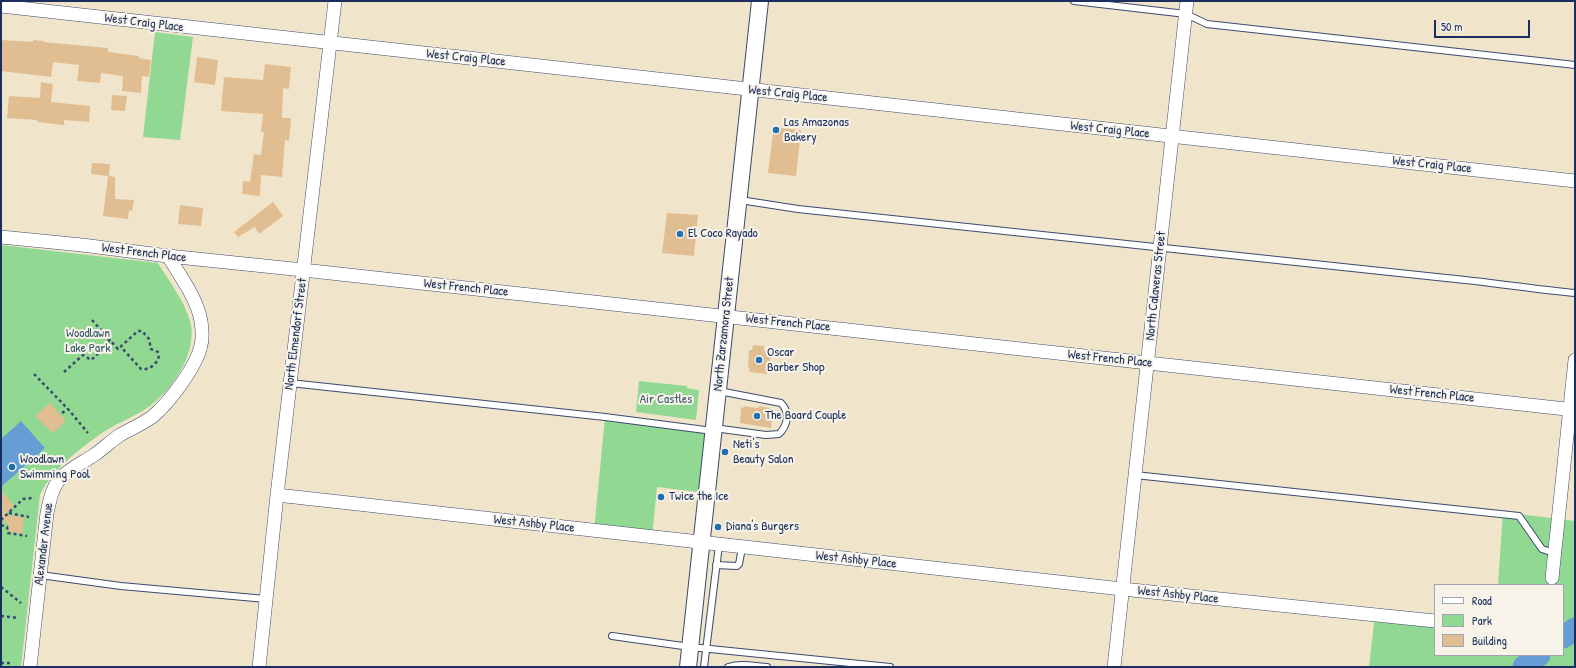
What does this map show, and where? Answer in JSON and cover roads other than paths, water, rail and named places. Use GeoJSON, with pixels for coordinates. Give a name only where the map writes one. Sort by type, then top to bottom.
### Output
{"type":"FeatureCollection","features":[{"type":"Feature","properties":{"kind":"street","name":"North Elmendorf Street"},"geometry":{"type":"LineString","coordinates":[[259,667],[277,495],[335,1]]}},
{"type":"Feature","properties":{"kind":"street","name":"North Zarzamora Street"},"geometry":{"type":"LineString","coordinates":[[688,667],[760,1]]}},
{"type":"Feature","properties":{"kind":"street","name":"West Craig Place"},"geometry":{"type":"LineString","coordinates":[[1,6],[330,44],[1575,180]]}},
{"type":"Feature","properties":{"kind":"street","name":"North Calaveras Street"},"geometry":{"type":"LineString","coordinates":[[1114,667],[1186,7]]}},
{"type":"Feature","properties":{"kind":"street","name":"West French Place"},"geometry":{"type":"LineString","coordinates":[[1,237],[726,316],[1147,364],[1572,409]]}},
{"type":"Feature","properties":{"kind":"street","name":"Alexander Avenue"},"geometry":{"type":"LineString","coordinates":[[30,667],[47,513],[51,494],[55,486],[60,478],[73,468],[95,455],[120,435],[138,426],[153,415],[179,387],[194,363],[201,346],[201,321],[193,300],[168,256]]}},
{"type":"Feature","properties":{"kind":"street"},"geometry":{"type":"LineString","coordinates":[[1552,578],[1572,409],[1575,360]]}},
{"type":"Feature","properties":{"kind":"street","name":"West Ashby Place"},"geometry":{"type":"LineString","coordinates":[[277,495],[742,548],[1434,621]]}},
{"type":"Feature","properties":{"kind":"lane"},"geometry":{"type":"LineString","coordinates":[[1074,1],[1186,7],[1207,24],[1575,65]]}},
{"type":"Feature","properties":{"kind":"lane"},"geometry":{"type":"LineString","coordinates":[[738,200],[798,209],[1467,280],[1575,293]]}},
{"type":"Feature","properties":{"kind":"lane"},"geometry":{"type":"LineString","coordinates":[[290,383],[766,435],[780,434],[785,428],[787,418],[786,408],[781,403],[718,391]]}},
{"type":"Feature","properties":{"kind":"lane"},"geometry":{"type":"LineString","coordinates":[[1135,475],[1519,516],[1542,549],[1554,553]]}},
{"type":"Feature","properties":{"kind":"lane"},"geometry":{"type":"LineString","coordinates":[[704,667],[719,545]]}},
{"type":"Feature","properties":{"kind":"lane"},"geometry":{"type":"LineString","coordinates":[[716,565],[737,566],[739,564],[742,548]]}},
{"type":"Feature","properties":{"kind":"lane"},"geometry":{"type":"LineString","coordinates":[[40,575],[121,586],[266,599]]}},
{"type":"Feature","properties":{"kind":"lane"},"geometry":{"type":"LineString","coordinates":[[612,636],[690,647],[890,667]]}},
{"type":"Feature","properties":{"kind":"lane"},"geometry":{"type":"LineString","coordinates":[[728,667],[734,665],[767,667]]}},
{"type":"Feature","properties":{"kind":"water","name":"Woodlawn Swimming Pool"},"geometry":{"type":"Polygon","coordinates":[[[21,421],[45,448],[1,487],[1,439],[21,421]]]}},
{"type":"Feature","properties":{"kind":"waterway"},"geometry":{"type":"LineString","coordinates":[[1564,636],[1575,629]]}},
{"type":"Feature","properties":{"kind":"waterway"},"geometry":{"type":"LineString","coordinates":[[1524,667],[1538,656]]}},
{"type":"Feature","properties":{"kind":"place","name":"Las Amazonas Bakery"},"geometry":{"type":"Point","coordinates":[776,130]}},
{"type":"Feature","properties":{"kind":"place","name":"El Coco Rayado"},"geometry":{"type":"Point","coordinates":[680,234]}},
{"type":"Feature","properties":{"kind":"place","name":"Oscar Barber Shop"},"geometry":{"type":"Point","coordinates":[759,360]}},
{"type":"Feature","properties":{"kind":"place","name":"The Board Couple"},"geometry":{"type":"Point","coordinates":[757,416]}},
{"type":"Feature","properties":{"kind":"place","name":"Neti's Beauty Salon"},"geometry":{"type":"Point","coordinates":[725,452]}},
{"type":"Feature","properties":{"kind":"place","name":"Woodlawn Swimming Pool"},"geometry":{"type":"Point","coordinates":[12,467]}},
{"type":"Feature","properties":{"kind":"place","name":"Twice the Ice"},"geometry":{"type":"Point","coordinates":[661,497]}},
{"type":"Feature","properties":{"kind":"place","name":"Diana's Burgers"},"geometry":{"type":"Point","coordinates":[718,527]}},
{"type":"Feature","properties":{"kind":"park label","name":"Woodlawn Lake Park"},"geometry":{"type":"Point","coordinates":[88,342]}},
{"type":"Feature","properties":{"kind":"park label","name":"Air Castles"},"geometry":{"type":"Point","coordinates":[666,400]}}]}
